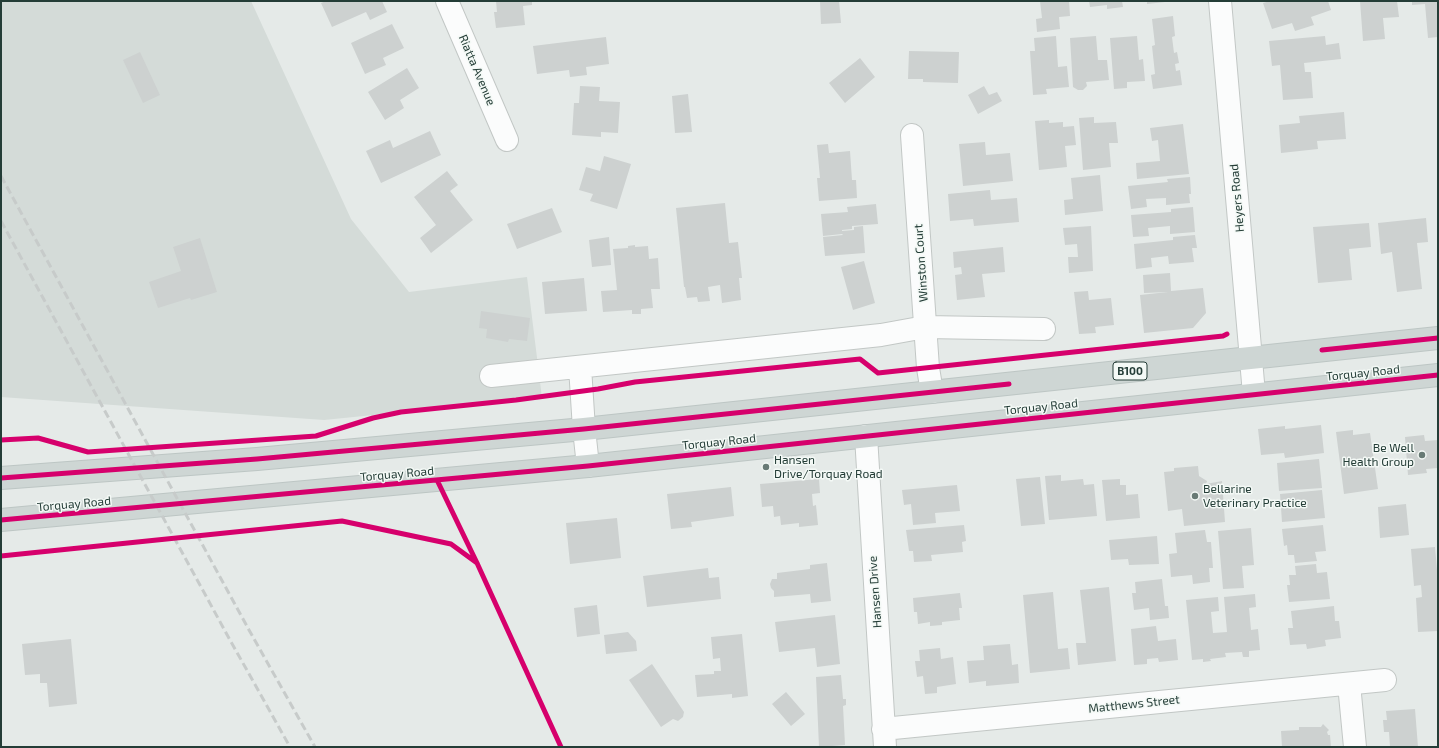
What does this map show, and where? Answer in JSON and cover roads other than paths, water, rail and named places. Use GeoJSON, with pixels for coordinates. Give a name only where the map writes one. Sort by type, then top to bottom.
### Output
{"type":"FeatureCollection","features":[{"type":"Feature","properties":{"kind":"main road","name":"B100"},"geometry":{"type":"LineString","coordinates":[[1,478],[257,459],[584,428],[1438,338]]}},
{"type":"Feature","properties":{"kind":"main road","name":"Torquay Road"},"geometry":{"type":"LineString","coordinates":[[1,520],[588,466],[1438,375]]}},
{"type":"Feature","properties":{"kind":"street","name":"Riatta Avenue"},"geometry":{"type":"LineString","coordinates":[[447,1],[507,140]]}},
{"type":"Feature","properties":{"kind":"street","name":"Heyers Road"},"geometry":{"type":"LineString","coordinates":[[1220,1],[1254,394]]}},
{"type":"Feature","properties":{"kind":"street","name":"Winston Court"},"geometry":{"type":"LineString","coordinates":[[912,135],[928,368],[932,392]]}},
{"type":"Feature","properties":{"kind":"street"},"geometry":{"type":"LineString","coordinates":[[491,376],[880,335],[925,327],[1044,329]]}},
{"type":"Feature","properties":{"kind":"street"},"geometry":{"type":"LineString","coordinates":[[580,366],[588,466]]}},
{"type":"Feature","properties":{"kind":"street","name":"Hansen Drive"},"geometry":{"type":"LineString","coordinates":[[866,436],[884,738]]}},
{"type":"Feature","properties":{"kind":"street","name":"Matthews Street"},"geometry":{"type":"LineString","coordinates":[[884,738],[1385,680]]}},
{"type":"Feature","properties":{"kind":"street"},"geometry":{"type":"LineString","coordinates":[[1349,684],[1355,747]]}},
{"type":"Feature","properties":{"kind":"railway"},"geometry":{"type":"LineString","coordinates":[[1,176],[249,630],[315,747]]}},
{"type":"Feature","properties":{"kind":"railway"},"geometry":{"type":"LineString","coordinates":[[1,221],[290,747]]}},
{"type":"Feature","properties":{"kind":"place","name":"Be Well Health Group"},"geometry":{"type":"Point","coordinates":[1422,455]}},
{"type":"Feature","properties":{"kind":"place","name":"Hansen Drive/Torquay Road"},"geometry":{"type":"Point","coordinates":[766,467]}},
{"type":"Feature","properties":{"kind":"place","name":"Bellarine Veterinary Practice"},"geometry":{"type":"Point","coordinates":[1195,496]}}]}
